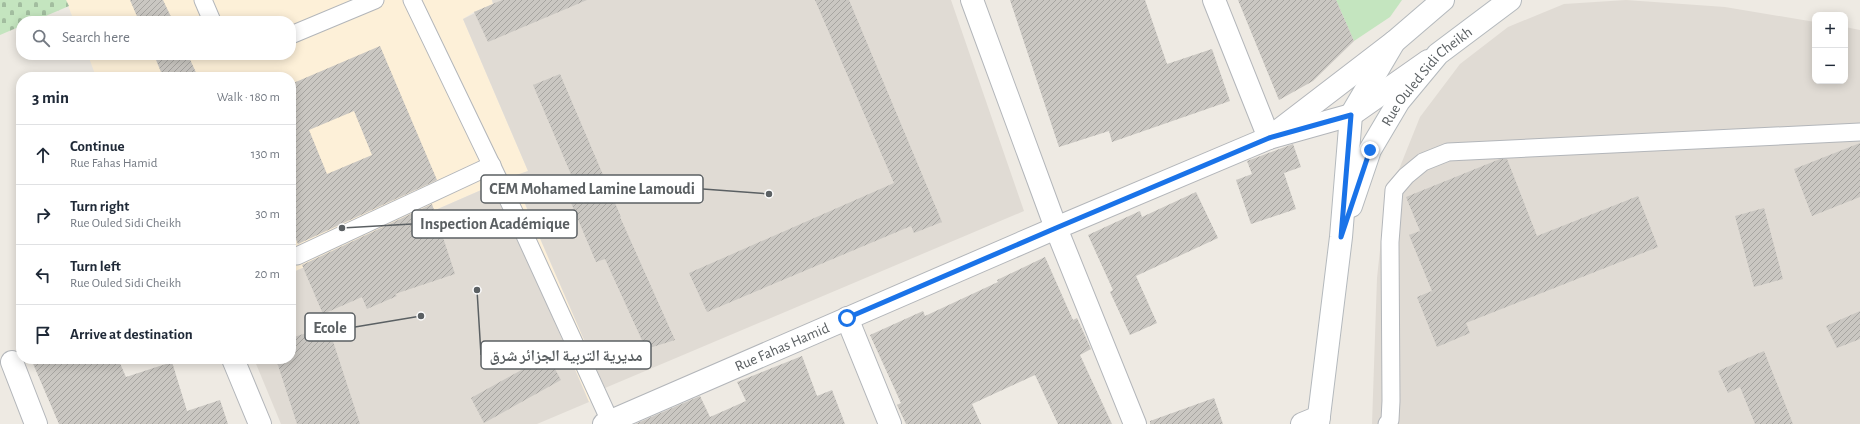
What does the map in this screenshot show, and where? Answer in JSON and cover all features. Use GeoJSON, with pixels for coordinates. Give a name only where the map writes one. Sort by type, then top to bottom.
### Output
{"type":"FeatureCollection","features":[{"type":"Feature","properties":{"kind":"street"},"geometry":{"type":"LineString","coordinates":[[972,0],[1056,228],[1135,424]]}},
{"type":"Feature","properties":{"kind":"street"},"geometry":{"type":"LineString","coordinates":[[1214,0],[1269,138],[1394,42]]}},
{"type":"Feature","properties":{"kind":"street","name":"Rue Ouled Sidi Cheikh"},"geometry":{"type":"LineString","coordinates":[[1313,422],[1341,237],[1351,115],[1394,42],[1443,0]]}},
{"type":"Feature","properties":{"kind":"street","name":"Rue Ouled Sidi Cheikh"},"geometry":{"type":"LineString","coordinates":[[1341,237],[1370,150],[1399,100],[1438,54],[1510,0]]}},
{"type":"Feature","properties":{"kind":"street","name":"Rue Fahas Hamid"},"geometry":{"type":"LineString","coordinates":[[607,423],[1056,228],[1269,138],[1351,115],[1438,54]]}},
{"type":"Feature","properties":{"kind":"street"},"geometry":{"type":"LineString","coordinates":[[847,318],[890,424]]}},
{"type":"Feature","properties":{"kind":"street"},"geometry":{"type":"LineString","coordinates":[[12,362],[36,424]]}},
{"type":"Feature","properties":{"kind":"street"},"geometry":{"type":"LineString","coordinates":[[235,364],[260,424]]}},
{"type":"Feature","properties":{"kind":"lane"},"geometry":{"type":"LineString","coordinates":[[203,0],[210,16]]}},
{"type":"Feature","properties":{"kind":"lane"},"geometry":{"type":"LineString","coordinates":[[296,33],[375,0]]}},
{"type":"Feature","properties":{"kind":"lane"},"geometry":{"type":"LineString","coordinates":[[412,0],[492,165],[607,423]]}},
{"type":"Feature","properties":{"kind":"lane"},"geometry":{"type":"LineString","coordinates":[[1387,424],[1390,420],[1391,401],[1390,242],[1394,190],[1406,176],[1423,162],[1448,152],[1860,132]]}},
{"type":"Feature","properties":{"kind":"lane"},"geometry":{"type":"LineString","coordinates":[[296,256],[492,165]]}},
{"type":"Feature","properties":{"kind":"shaded area"},"geometry":{"type":"Polygon","coordinates":[[[66,0],[492,0],[493,4],[474,12],[463,19],[528,171],[513,177],[605,388],[589,402],[495,184],[296,271],[296,72],[94,72],[90,60],[296,60],[296,16],[72,16],[66,0]]]}},
{"type":"Feature","properties":{"kind":"shaded area"},"geometry":{"type":"Polygon","coordinates":[[[492,0],[951,0],[1024,211],[605,388],[513,176],[528,171],[463,19],[493,4],[492,0]]]}},
{"type":"Feature","properties":{"kind":"shaded area"},"geometry":{"type":"Polygon","coordinates":[[[1626,0],[1725,7],[1812,22],[1812,84],[1848,84],[1848,28],[1860,30],[1860,424],[1372,424],[1377,278],[1385,204],[1420,117],[1460,64],[1508,27],[1564,4],[1626,0]]]}},
{"type":"Feature","properties":{"kind":"shaded area"},"geometry":{"type":"Polygon","coordinates":[[[495,184],[589,402],[537,424],[281,424],[256,364],[296,364],[296,271],[495,184]]]}},
{"type":"Feature","properties":{"kind":"green space"},"geometry":{"type":"Polygon","coordinates":[[[0,0],[66,0],[69,6],[46,16],[16,16],[16,28],[0,35],[0,0]]]}},
{"type":"Feature","properties":{"kind":"green space"},"geometry":{"type":"Polygon","coordinates":[[[1336,0],[1402,0],[1390,17],[1354,41],[1336,0]]]}},
{"type":"Feature","properties":{"kind":"building"},"geometry":{"type":"Polygon","coordinates":[[[130,0],[163,0],[171,16],[137,16],[130,0]]]}},
{"type":"Feature","properties":{"kind":"building"},"geometry":{"type":"Polygon","coordinates":[[[502,0],[587,0],[488,42],[474,12],[502,0]]]}},
{"type":"Feature","properties":{"kind":"building"},"geometry":{"type":"Polygon","coordinates":[[[815,0],[849,0],[942,222],[914,233],[911,226],[707,312],[689,273],[894,183],[815,0]]]}},
{"type":"Feature","properties":{"kind":"building"},"geometry":{"type":"Polygon","coordinates":[[[1010,0],[1145,0],[1167,64],[1212,49],[1230,101],[1112,142],[1109,131],[1059,147],[1010,0]]]}},
{"type":"Feature","properties":{"kind":"building"},"geometry":{"type":"Polygon","coordinates":[[[1238,0],[1336,0],[1354,41],[1313,81],[1279,100],[1238,0]]]}},
{"type":"Feature","properties":{"kind":"building"},"geometry":{"type":"Polygon","coordinates":[[[380,46],[437,180],[298,244],[296,239],[296,82],[380,46]],[[354,111],[309,130],[327,174],[372,155],[354,111]]]}},
{"type":"Feature","properties":{"kind":"building"},"geometry":{"type":"Polygon","coordinates":[[[156,60],[190,60],[196,72],[161,72],[156,60]]]}},
{"type":"Feature","properties":{"kind":"building"},"geometry":{"type":"Polygon","coordinates":[[[560,74],[620,217],[675,340],[646,349],[605,259],[596,262],[563,184],[573,179],[533,85],[560,74]]]}},
{"type":"Feature","properties":{"kind":"building"},"geometry":{"type":"Polygon","coordinates":[[[1860,143],[1860,197],[1812,216],[1794,169],[1860,143]]]}},
{"type":"Feature","properties":{"kind":"building"},"geometry":{"type":"Polygon","coordinates":[[[1293,144],[1301,167],[1284,173],[1296,209],[1251,224],[1236,180],[1252,174],[1247,161],[1293,144]]]}},
{"type":"Feature","properties":{"kind":"building"},"geometry":{"type":"Polygon","coordinates":[[[1500,159],[1507,159],[1537,236],[1638,196],[1658,247],[1466,323],[1470,333],[1437,347],[1417,297],[1432,291],[1409,235],[1420,231],[1406,197],[1500,159]]]}},
{"type":"Feature","properties":{"kind":"building"},"geometry":{"type":"Polygon","coordinates":[[[1196,192],[1218,238],[1136,276],[1157,323],[1130,335],[1110,292],[1113,290],[1088,235],[1140,211],[1142,217],[1196,192]]]}},
{"type":"Feature","properties":{"kind":"building"},"geometry":{"type":"Polygon","coordinates":[[[432,204],[455,274],[395,294],[397,296],[367,309],[362,297],[323,314],[302,265],[432,204]]]}},
{"type":"Feature","properties":{"kind":"building"},"geometry":{"type":"Polygon","coordinates":[[[1764,208],[1783,279],[1754,287],[1735,216],[1764,208]]]}},
{"type":"Feature","properties":{"kind":"building"},"geometry":{"type":"Polygon","coordinates":[[[1045,257],[1073,320],[1077,318],[1091,349],[1080,355],[1112,424],[1058,424],[1035,375],[972,404],[981,424],[906,424],[897,405],[901,403],[870,335],[923,311],[925,316],[998,282],[997,280],[1045,257]]]}},
{"type":"Feature","properties":{"kind":"building"},"geometry":{"type":"Polygon","coordinates":[[[1860,311],[1860,339],[1837,348],[1826,326],[1860,311]]]}},
{"type":"Feature","properties":{"kind":"building"},"geometry":{"type":"Polygon","coordinates":[[[328,326],[360,424],[297,424],[278,364],[296,364],[296,336],[328,326]]]}},
{"type":"Feature","properties":{"kind":"building"},"geometry":{"type":"Polygon","coordinates":[[[542,345],[561,380],[484,423],[471,398],[525,368],[519,357],[542,345]]]}},
{"type":"Feature","properties":{"kind":"building"},"geometry":{"type":"Polygon","coordinates":[[[1764,351],[1793,424],[1755,424],[1740,387],[1728,393],[1718,371],[1764,351]]]}},
{"type":"Feature","properties":{"kind":"building"},"geometry":{"type":"Polygon","coordinates":[[[802,356],[817,396],[832,390],[845,424],[635,424],[700,396],[710,417],[746,401],[737,382],[802,356]]]}},
{"type":"Feature","properties":{"kind":"building"},"geometry":{"type":"Polygon","coordinates":[[[33,364],[120,364],[126,377],[166,364],[173,364],[187,411],[220,400],[228,424],[59,424],[33,364]]]}},
{"type":"Feature","properties":{"kind":"building"},"geometry":{"type":"Polygon","coordinates":[[[1214,398],[1223,424],[1150,424],[1150,421],[1214,398]]]}},
{"type":"Feature","properties":{"kind":"place","name":"CEM Mohamed Lamine Lamoudi"},"geometry":{"type":"Point","coordinates":[769,194]}},
{"type":"Feature","properties":{"kind":"place","name":"Inspection Académique"},"geometry":{"type":"Point","coordinates":[342,228]}},
{"type":"Feature","properties":{"kind":"place","name":"مديرية التربية الجزائر شرق"},"geometry":{"type":"Point","coordinates":[477,290]}},
{"type":"Feature","properties":{"kind":"place","name":"Ecole"},"geometry":{"type":"Point","coordinates":[421,316]}},
{"type":"Feature","properties":{"kind":"route"},"geometry":{"type":"LineString","coordinates":[[847,318],[1269,138],[1351,115],[1341,237],[1370,150]]}}]}
